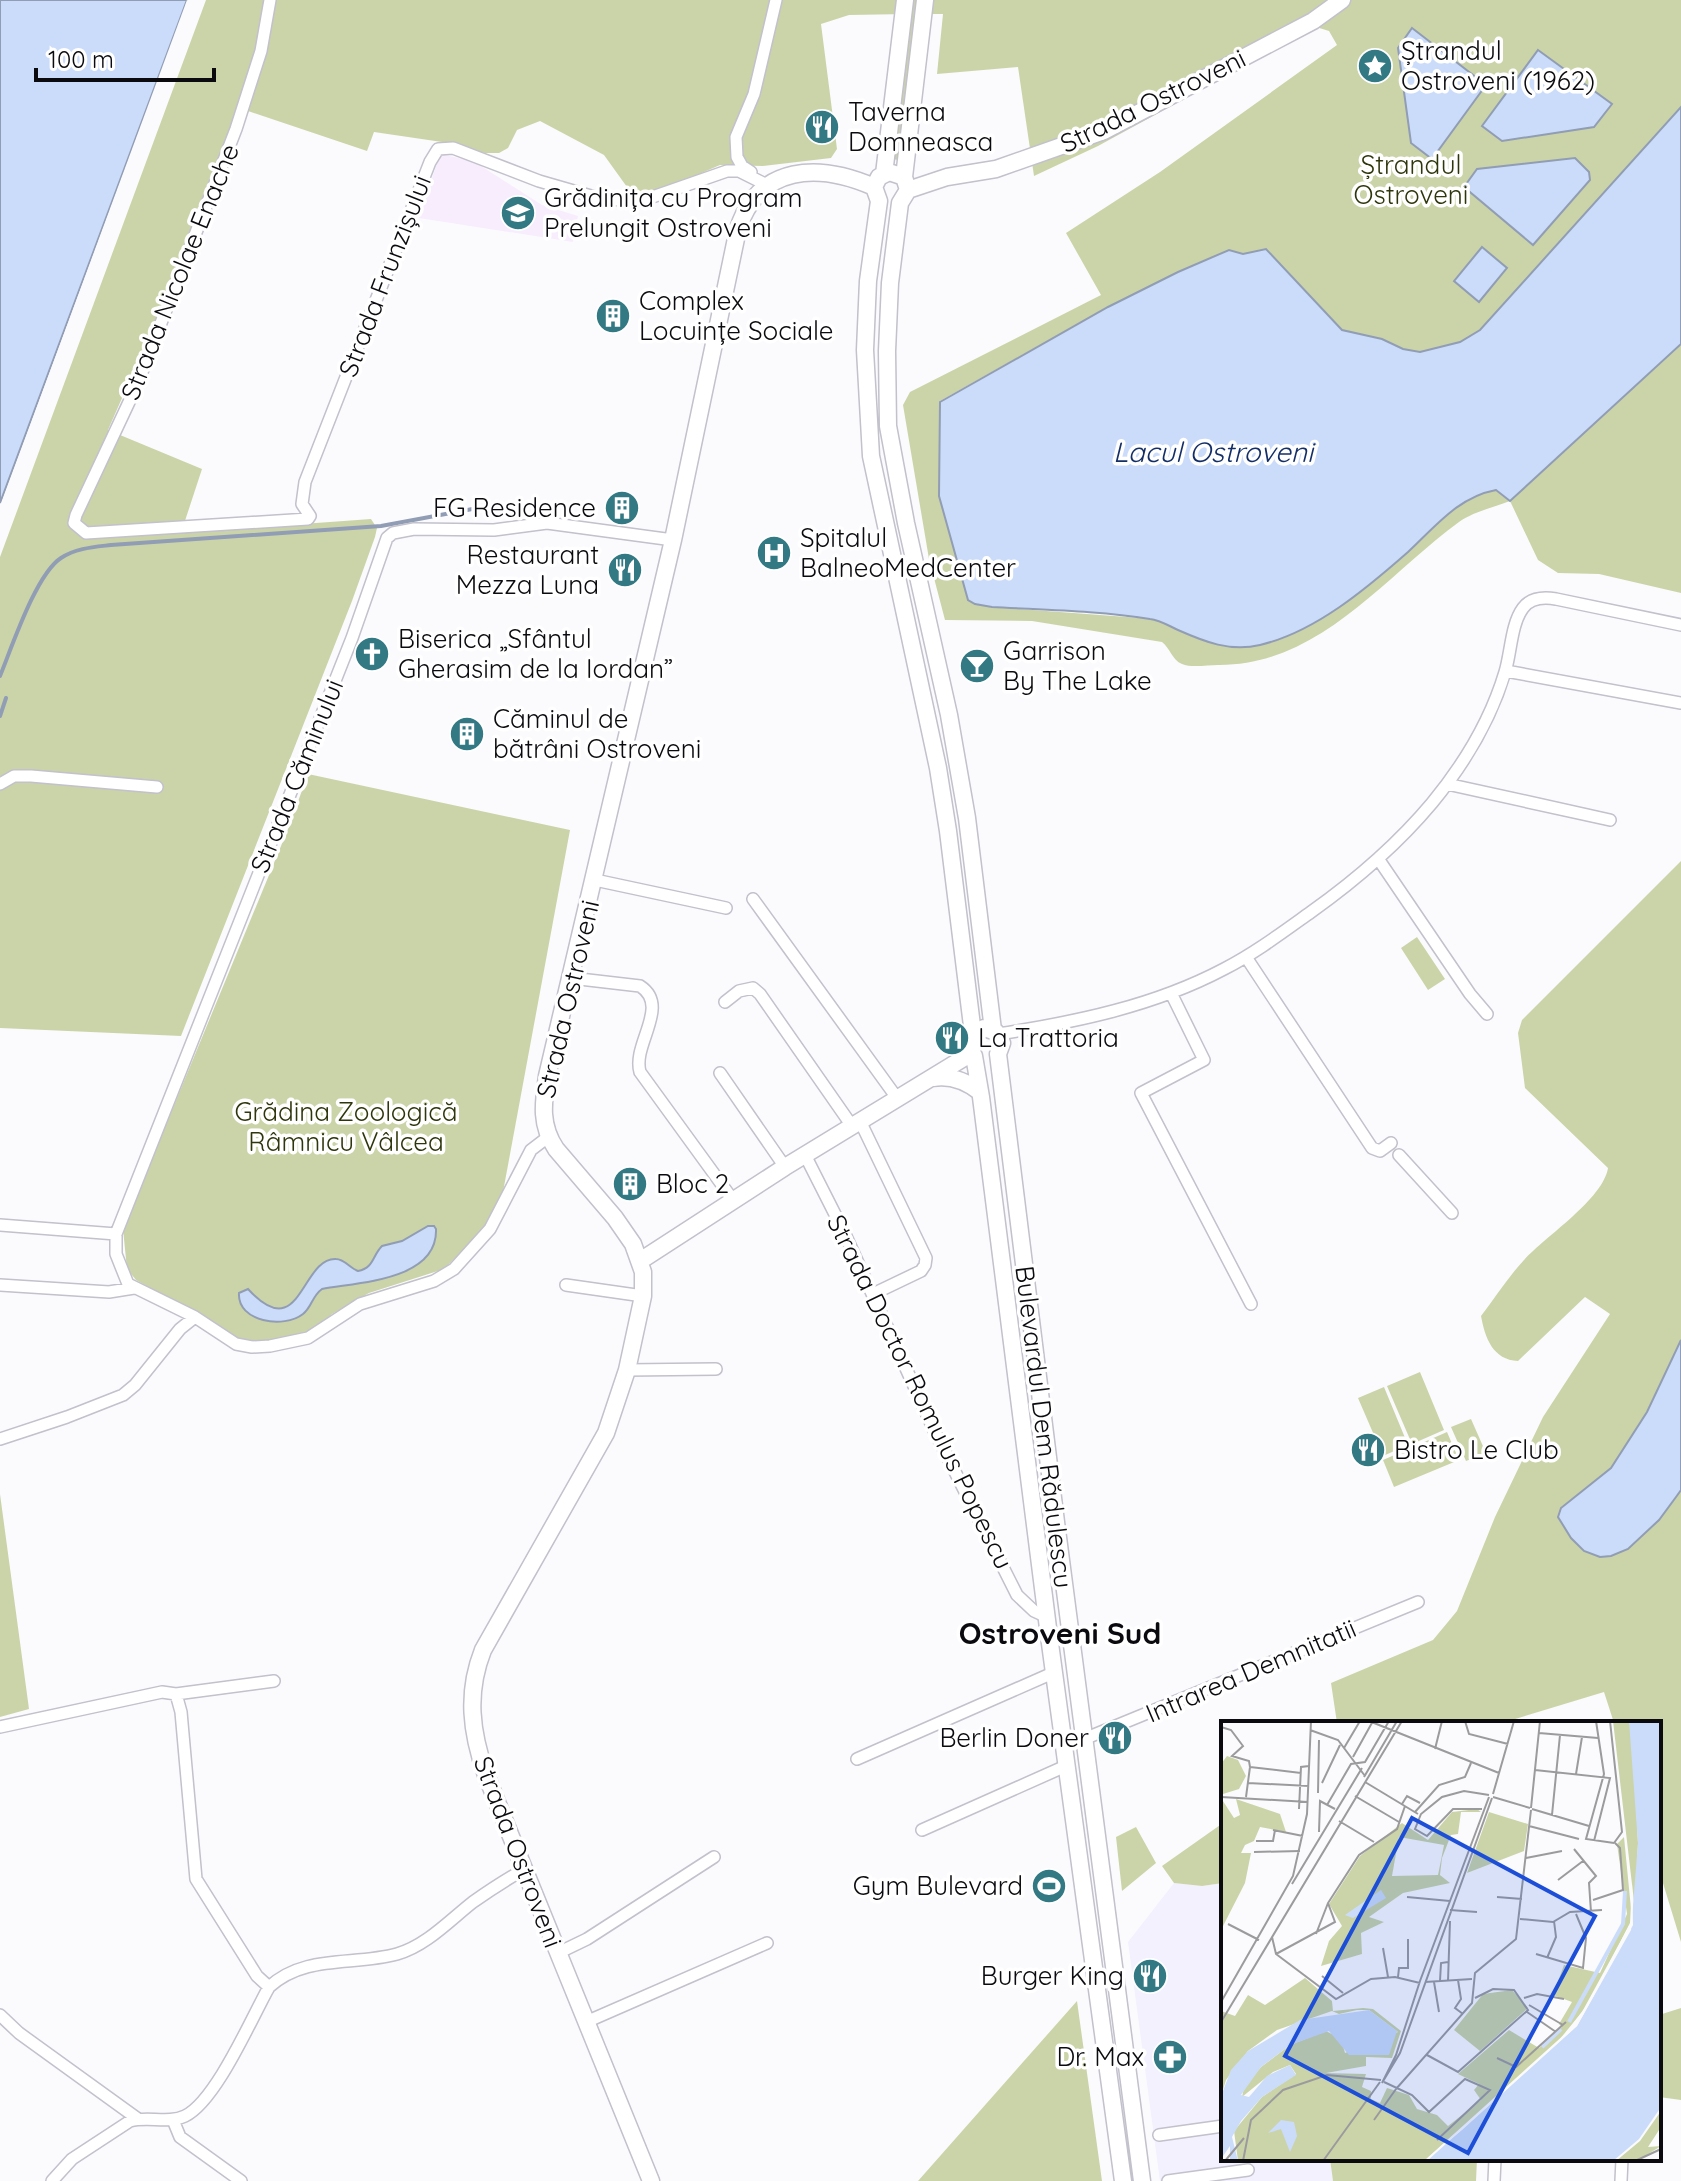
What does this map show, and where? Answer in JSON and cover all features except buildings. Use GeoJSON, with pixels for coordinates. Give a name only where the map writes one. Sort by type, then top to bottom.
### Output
{"type":"FeatureCollection","features":[{"type":"Feature","properties":{"kind":"main road","name":"Bulevardul Dem Rădulescu"},"geometry":{"type":"LineString","coordinates":[[905,0],[868,281],[867,415],[871,456],[936,757],[948,831],[973,1034],[969,1043],[980,1092],[1123,2181]]}},
{"type":"Feature","properties":{"kind":"main road","name":"Bulevardul Dem Rădulescu"},"geometry":{"type":"LineString","coordinates":[[925,0],[888,306],[888,426],[966,809],[1142,2181]]}},
{"type":"Feature","properties":{"kind":"main road","name":"Strada Ostroveni"},"geometry":{"type":"LineString","coordinates":[[904,187],[996,169],[1104,131],[1313,21],[1342,0]]}},
{"type":"Feature","properties":{"kind":"main road"},"geometry":{"type":"LineString","coordinates":[[767,185],[792,174],[858,171],[880,184],[887,205],[904,187],[894,172],[880,184]]}},
{"type":"Feature","properties":{"kind":"main road","name":"Strada Ostroveni"},"geometry":{"type":"LineString","coordinates":[[651,2181],[479,1755],[472,1713],[474,1677],[489,1638],[606,1433],[627,1370],[643,1296],[644,1279],[640,1261],[625,1231],[548,1137],[543,1110],[673,540],[738,229],[748,205],[767,185]]}},
{"type":"Feature","properties":{"kind":"main road"},"geometry":{"type":"LineString","coordinates":[[640,1261],[928,1079],[973,1054],[989,1060],[998,1041],[983,1028],[973,1034]]}},
{"type":"Feature","properties":{"kind":"main road"},"geometry":{"type":"LineString","coordinates":[[928,1079],[954,1078],[980,1092]]}},
{"type":"Feature","properties":{"kind":"main road"},"geometry":{"type":"LineString","coordinates":[[1093,1955],[1112,1952]]}},
{"type":"Feature","properties":{"kind":"street","name":"Strada Nicolae Enache"},"geometry":{"type":"LineString","coordinates":[[86,533],[74,523],[76,515],[137,385],[236,129],[261,51],[270,0]]}},
{"type":"Feature","properties":{"kind":"street"},"geometry":{"type":"LineString","coordinates":[[767,185],[742,166],[735,145],[754,94],[776,0]]}},
{"type":"Feature","properties":{"kind":"street","name":"Strada Frunzișului"},"geometry":{"type":"LineString","coordinates":[[86,533],[308,519],[310,516],[302,504],[305,482],[430,162],[438,149],[453,148],[539,181],[598,198],[641,201],[727,171],[739,171],[767,185]]}},
{"type":"Feature","properties":{"kind":"street","name":"Strada Căminului"},"geometry":{"type":"LineString","coordinates":[[116,1234],[352,638],[387,538],[393,533],[414,529],[494,530],[547,523],[673,540]]}},
{"type":"Feature","properties":{"kind":"street"},"geometry":{"type":"LineString","coordinates":[[998,1041],[1026,1030],[1120,1009],[1171,993],[1246,957],[1345,888],[1379,860],[1447,784],[1480,735],[1506,671],[1519,616],[1524,607],[1538,598],[1681,625]]}},
{"type":"Feature","properties":{"kind":"street"},"geometry":{"type":"LineString","coordinates":[[1506,671],[1681,703]]}},
{"type":"Feature","properties":{"kind":"street"},"geometry":{"type":"LineString","coordinates":[[0,784],[14,776],[31,776],[157,787]]}},
{"type":"Feature","properties":{"kind":"street"},"geometry":{"type":"LineString","coordinates":[[1447,784],[1610,820]]}},
{"type":"Feature","properties":{"kind":"street"},"geometry":{"type":"LineString","coordinates":[[1379,860],[1470,994],[1487,1014]]}},
{"type":"Feature","properties":{"kind":"street"},"geometry":{"type":"LineString","coordinates":[[595,880],[726,908]]}},
{"type":"Feature","properties":{"kind":"street"},"geometry":{"type":"LineString","coordinates":[[753,899],[897,1098]]}},
{"type":"Feature","properties":{"kind":"street"},"geometry":{"type":"LineString","coordinates":[[1246,957],[1372,1148],[1380,1151],[1391,1143]]}},
{"type":"Feature","properties":{"kind":"street"},"geometry":{"type":"LineString","coordinates":[[571,978],[640,986],[649,992],[654,1006],[638,1054],[640,1072],[733,1200]]}},
{"type":"Feature","properties":{"kind":"street"},"geometry":{"type":"LineString","coordinates":[[725,1002],[746,988],[753,988],[760,994],[856,1123],[926,1258],[921,1271],[873,1294]]}},
{"type":"Feature","properties":{"kind":"street"},"geometry":{"type":"LineString","coordinates":[[1171,993],[1204,1060],[1141,1093],[1251,1304]]}},
{"type":"Feature","properties":{"kind":"street"},"geometry":{"type":"LineString","coordinates":[[720,1073],[785,1167]]}},
{"type":"Feature","properties":{"kind":"street"},"geometry":{"type":"LineString","coordinates":[[0,1285],[109,1292],[131,1286],[195,1317],[236,1344],[252,1347],[295,1342],[318,1333],[360,1304],[434,1281],[454,1269],[490,1229],[531,1150],[548,1137]]}},
{"type":"Feature","properties":{"kind":"street","name":"Strada Doctor Romulus Popescu"},"geometry":{"type":"LineString","coordinates":[[805,1155],[873,1294],[934,1430],[1017,1595],[1034,1611],[1047,1617]]}},
{"type":"Feature","properties":{"kind":"street"},"geometry":{"type":"LineString","coordinates":[[1399,1155],[1452,1213]]}},
{"type":"Feature","properties":{"kind":"street"},"geometry":{"type":"LineString","coordinates":[[0,1225],[116,1234],[116,1254],[131,1286]]}},
{"type":"Feature","properties":{"kind":"street"},"geometry":{"type":"LineString","coordinates":[[566,1285],[643,1296]]}},
{"type":"Feature","properties":{"kind":"street"},"geometry":{"type":"LineString","coordinates":[[0,1439],[123,1395],[135,1385],[180,1329],[195,1317]]}},
{"type":"Feature","properties":{"kind":"street"},"geometry":{"type":"LineString","coordinates":[[627,1370],[716,1369]]}},
{"type":"Feature","properties":{"kind":"street","name":"Intrarea Demnitatii"},"geometry":{"type":"LineString","coordinates":[[1084,1739],[1418,1602]]}},
{"type":"Feature","properties":{"kind":"street"},"geometry":{"type":"LineString","coordinates":[[857,1759],[1055,1672]]}},
{"type":"Feature","properties":{"kind":"street"},"geometry":{"type":"LineString","coordinates":[[0,1727],[162,1692],[176,1694],[274,1681]]}},
{"type":"Feature","properties":{"kind":"street"},"geometry":{"type":"LineString","coordinates":[[176,1694],[181,1712],[196,1879],[257,1976],[269,1987]]}},
{"type":"Feature","properties":{"kind":"street"},"geometry":{"type":"LineString","coordinates":[[922,1830],[1068,1765]]}},
{"type":"Feature","properties":{"kind":"street"},"geometry":{"type":"LineString","coordinates":[[558,1953],[587,1939],[714,1857]]}},
{"type":"Feature","properties":{"kind":"street"},"geometry":{"type":"LineString","coordinates":[[52,2181],[72,2159],[119,2127],[138,2119],[173,2120],[194,2110],[215,2086],[269,1987],[279,1977],[305,1966],[398,1954],[410,1949],[495,1886],[525,1869]]}},
{"type":"Feature","properties":{"kind":"street"},"geometry":{"type":"LineString","coordinates":[[586,2022],[767,1943]]}},
{"type":"Feature","properties":{"kind":"street"},"geometry":{"type":"LineString","coordinates":[[0,2015],[19,2033],[138,2119]]}},
{"type":"Feature","properties":{"kind":"street"},"geometry":{"type":"LineString","coordinates":[[173,2120],[180,2137],[241,2181]]}},
{"type":"Feature","properties":{"kind":"street"},"geometry":{"type":"LineString","coordinates":[[1159,2135],[1221,2126]]}},
{"type":"Feature","properties":{"kind":"street"},"geometry":{"type":"LineString","coordinates":[[1494,2181],[1495,2161]]}},
{"type":"Feature","properties":{"kind":"street"},"geometry":{"type":"LineString","coordinates":[[1621,2181],[1622,2161]]}},
{"type":"Feature","properties":{"kind":"street"},"geometry":{"type":"LineString","coordinates":[[1168,2181],[1248,2170]]}},
{"type":"Feature","properties":{"kind":"shaded area"},"geometry":{"type":"Polygon","coordinates":[[[440,154],[473,161],[542,205],[578,216],[573,242],[419,218],[440,154]]]}},
{"type":"Feature","properties":{"kind":"shaded area"},"geometry":{"type":"Polygon","coordinates":[[[1174,1883],[1202,1886],[1221,1883],[1221,2161],[1330,2161],[1333,2181],[1160,2181],[1128,1942],[1174,1883]]]}},
{"type":"Feature","properties":{"kind":"green space","name":"Ștrandul Ostroveni"},"geometry":{"type":"Polygon","coordinates":[[[206,0],[1681,0],[1681,107],[1480,330],[1460,342],[1420,352],[1342,330],[1266,249],[1243,254],[1229,250],[1108,307],[940,401],[992,607],[1154,619],[1217,645],[1279,639],[1314,623],[1342,604],[1400,559],[1455,507],[1496,490],[1510,501],[1459,522],[1349,614],[1288,651],[1254,661],[1195,666],[1179,662],[1162,642],[1032,621],[945,620],[929,559],[903,405],[910,392],[1101,295],[1066,233],[1160,172],[1337,45],[1329,31],[1316,27],[1098,146],[1034,176],[1018,67],[937,74],[943,14],[917,14],[899,160],[891,159],[908,14],[849,15],[821,24],[837,149],[831,158],[763,166],[720,165],[667,188],[632,194],[604,155],[540,121],[517,130],[508,148],[499,153],[374,132],[367,151],[248,111],[108,430],[202,469],[181,533],[371,519],[377,528],[375,537],[181,1036],[0,1028],[0,557],[206,0]]]}},
{"type":"Feature","properties":{"kind":"green space"},"geometry":{"type":"Polygon","coordinates":[[[1681,344],[1681,593],[1599,574],[1558,573],[1538,560],[1510,501],[1681,344]]]}},
{"type":"Feature","properties":{"kind":"green space","name":"Grădina Zoologică Râmnicu Vâlcea"},"geometry":{"type":"Polygon","coordinates":[[[308,774],[570,830],[503,1192],[482,1231],[444,1269],[369,1293],[332,1314],[309,1334],[247,1343],[136,1280],[127,1269],[123,1229],[308,774]]]}},
{"type":"Feature","properties":{"kind":"green space"},"geometry":{"type":"Polygon","coordinates":[[[1681,861],[1681,1942],[1661,1877],[1661,1721],[1613,1721],[1604,1692],[1509,1721],[1337,1721],[1331,1683],[1433,1640],[1457,1611],[1495,1517],[1543,1417],[1610,1314],[1585,1297],[1518,1361],[1509,1360],[1496,1352],[1485,1332],[1481,1316],[1507,1280],[1596,1192],[1608,1168],[1525,1088],[1518,1033],[1522,1020],[1681,861]]]}},
{"type":"Feature","properties":{"kind":"green space"},"geometry":{"type":"Polygon","coordinates":[[[1417,937],[1445,979],[1428,990],[1401,948],[1417,937]]]}},
{"type":"Feature","properties":{"kind":"green space"},"geometry":{"type":"Polygon","coordinates":[[[1420,1372],[1444,1430],[1412,1444],[1387,1386],[1420,1372]]]}},
{"type":"Feature","properties":{"kind":"green space"},"geometry":{"type":"Polygon","coordinates":[[[1384,1387],[1408,1445],[1383,1456],[1358,1398],[1384,1387]]]}},
{"type":"Feature","properties":{"kind":"green space"},"geometry":{"type":"Polygon","coordinates":[[[1471,1419],[1486,1453],[1466,1461],[1451,1427],[1471,1419]]]}},
{"type":"Feature","properties":{"kind":"green space"},"geometry":{"type":"Polygon","coordinates":[[[1447,1432],[1459,1460],[1394,1487],[1383,1460],[1447,1432]]]}},
{"type":"Feature","properties":{"kind":"green space"},"geometry":{"type":"Polygon","coordinates":[[[0,1494],[29,1709],[0,1717],[0,1494]]]}},
{"type":"Feature","properties":{"kind":"green space"},"geometry":{"type":"Polygon","coordinates":[[[1221,1824],[1221,1883],[1202,1886],[1174,1883],[1162,1866],[1221,1824]]]}},
{"type":"Feature","properties":{"kind":"green space"},"geometry":{"type":"Polygon","coordinates":[[[1136,1827],[1156,1863],[1122,1891],[1116,1837],[1136,1827]]]}},
{"type":"Feature","properties":{"kind":"green space"},"geometry":{"type":"Polygon","coordinates":[[[1077,2001],[1102,2181],[918,2181],[1077,2001]]]}},
{"type":"Feature","properties":{"kind":"green space"},"geometry":{"type":"Polygon","coordinates":[[[1681,2008],[1681,2100],[1661,2097],[1661,2014],[1681,2008]]]}},
{"type":"Feature","properties":{"kind":"green space"},"geometry":{"type":"Polygon","coordinates":[[[1330,2161],[1477,2161],[1476,2181],[1333,2181],[1330,2161]]]}},
{"type":"Feature","properties":{"kind":"water"},"geometry":{"type":"Polygon","coordinates":[[[0,0],[187,0],[0,503],[0,0]]]}},
{"type":"Feature","properties":{"kind":"water"},"geometry":{"type":"Polygon","coordinates":[[[1412,28],[1486,85],[1432,159],[1411,143],[1398,48],[1412,28]]]}},
{"type":"Feature","properties":{"kind":"water"},"geometry":{"type":"Polygon","coordinates":[[[1538,50],[1612,104],[1594,127],[1502,141],[1482,126],[1538,50]]]}},
{"type":"Feature","properties":{"kind":"water","name":"Lacul Ostroveni"},"geometry":{"type":"Polygon","coordinates":[[[1681,107],[1681,344],[1510,501],[1496,490],[1470,499],[1448,514],[1392,566],[1339,608],[1300,630],[1260,645],[1218,645],[1150,619],[1091,612],[992,607],[968,600],[939,496],[940,402],[1108,307],[1229,250],[1243,254],[1266,249],[1342,330],[1420,352],[1460,342],[1480,330],[1681,107]]]}},
{"type":"Feature","properties":{"kind":"water"},"geometry":{"type":"Polygon","coordinates":[[[1575,158],[1589,172],[1590,180],[1533,245],[1464,187],[1477,169],[1575,158]]]}},
{"type":"Feature","properties":{"kind":"water"},"geometry":{"type":"Polygon","coordinates":[[[1482,247],[1507,268],[1479,302],[1454,281],[1482,247]]]}},
{"type":"Feature","properties":{"kind":"water"},"geometry":{"type":"Polygon","coordinates":[[[428,1226],[436,1229],[433,1246],[424,1259],[410,1269],[374,1281],[322,1289],[306,1311],[295,1319],[263,1320],[245,1311],[240,1303],[239,1293],[248,1289],[266,1304],[279,1308],[290,1304],[324,1262],[339,1259],[358,1271],[370,1264],[382,1246],[402,1241],[428,1226]]]}},
{"type":"Feature","properties":{"kind":"water"},"geometry":{"type":"Polygon","coordinates":[[[1681,1340],[1681,1490],[1659,1520],[1628,1549],[1600,1557],[1584,1551],[1571,1538],[1558,1517],[1561,1508],[1611,1468],[1647,1412],[1681,1340]]]}},
{"type":"Feature","properties":{"kind":"pier"},"geometry":{"type":"Polygon","coordinates":[[[187,0],[190,1],[4,505],[0,507],[187,0]]]}},
{"type":"Feature","properties":{"kind":"waterway"},"geometry":{"type":"LineString","coordinates":[[0,676],[43,579],[52,566],[73,552],[111,545],[381,526],[494,505]]}},
{"type":"Feature","properties":{"kind":"waterway"},"geometry":{"type":"LineString","coordinates":[[0,716],[6,698]]}},
{"type":"Feature","properties":{"kind":"place","name":"Ștrandul Ostroveni (1962)"},"geometry":{"type":"Point","coordinates":[1375,66]}},
{"type":"Feature","properties":{"kind":"place","name":"Taverna Domneasca"},"geometry":{"type":"Point","coordinates":[822,127]}},
{"type":"Feature","properties":{"kind":"place","name":"Grădinița cu Program Prelungit Ostroveni"},"geometry":{"type":"Point","coordinates":[518,213]}},
{"type":"Feature","properties":{"kind":"place","name":"Complex Locuințe Sociale"},"geometry":{"type":"Point","coordinates":[613,316]}},
{"type":"Feature","properties":{"kind":"place","name":"FG Residence"},"geometry":{"type":"Point","coordinates":[622,508]}},
{"type":"Feature","properties":{"kind":"place","name":"Spitalul BalneoMedCenter"},"geometry":{"type":"Point","coordinates":[774,553]}},
{"type":"Feature","properties":{"kind":"place","name":"Restaurant Mezza Luna"},"geometry":{"type":"Point","coordinates":[625,570]}},
{"type":"Feature","properties":{"kind":"place","name":"Biserica „Sfântul Gherasim de la Iordan”"},"geometry":{"type":"Point","coordinates":[372,654]}},
{"type":"Feature","properties":{"kind":"place","name":"Garrison By The Lake"},"geometry":{"type":"Point","coordinates":[977,666]}},
{"type":"Feature","properties":{"kind":"place","name":"Căminul de bătrâni Ostroveni"},"geometry":{"type":"Point","coordinates":[467,734]}},
{"type":"Feature","properties":{"kind":"place","name":"La Trattoria"},"geometry":{"type":"Point","coordinates":[952,1038]}},
{"type":"Feature","properties":{"kind":"place","name":"Bloc 2"},"geometry":{"type":"Point","coordinates":[630,1184]}},
{"type":"Feature","properties":{"kind":"place","name":"Bistro Le Club"},"geometry":{"type":"Point","coordinates":[1368,1450]}},
{"type":"Feature","properties":{"kind":"place","name":"Berlin Doner"},"geometry":{"type":"Point","coordinates":[1115,1738]}},
{"type":"Feature","properties":{"kind":"place","name":"Gym Bulevard"},"geometry":{"type":"Point","coordinates":[1049,1886]}},
{"type":"Feature","properties":{"kind":"place","name":"Burger King"},"geometry":{"type":"Point","coordinates":[1150,1976]}},
{"type":"Feature","properties":{"kind":"place","name":"Dr. Max"},"geometry":{"type":"Point","coordinates":[1170,2057]}},
{"type":"Feature","properties":{"kind":"district","name":"Ostroveni Sud"},"geometry":{"type":"Point","coordinates":[1060,1634]}}]}
